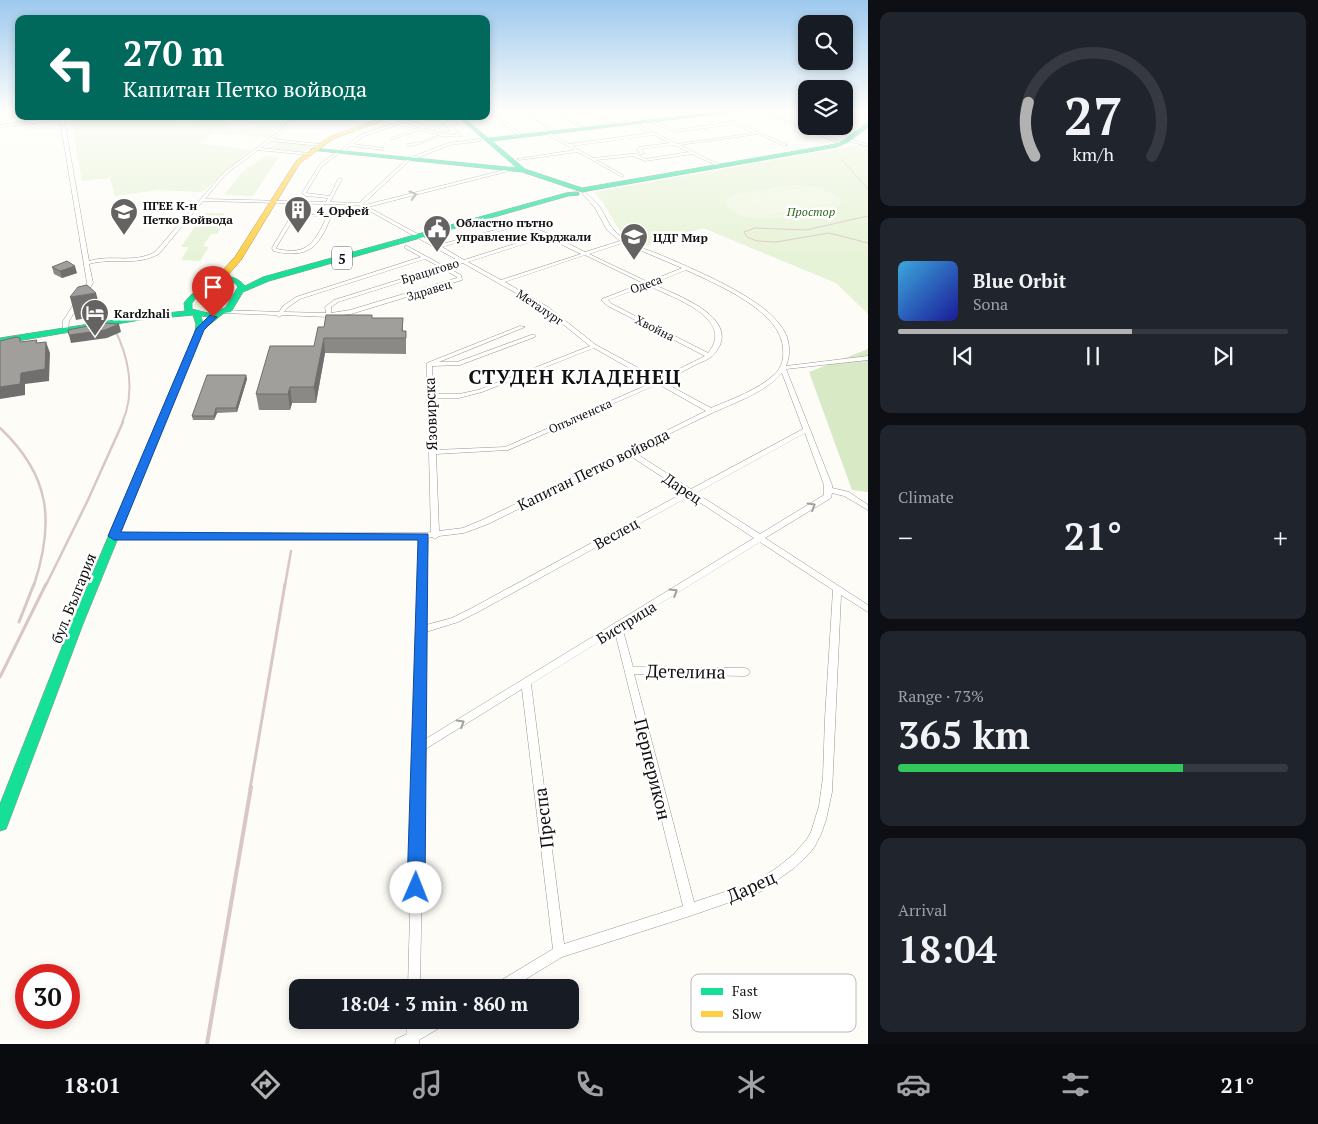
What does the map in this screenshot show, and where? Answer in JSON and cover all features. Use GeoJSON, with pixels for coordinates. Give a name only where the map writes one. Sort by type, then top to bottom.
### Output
{"type":"FeatureCollection","features":[{"type":"Feature","properties":{"kind":"main road"},"geometry":{"type":"LineString","coordinates":[[192,310],[202,285],[224,274],[238,258],[294,166],[303,159]]}},
{"type":"Feature","properties":{"kind":"main road"},"geometry":{"type":"LineString","coordinates":[[417,159],[508,170],[522,166]]}},
{"type":"Feature","properties":{"kind":"main road"},"geometry":{"type":"LineString","coordinates":[[421,159],[522,166]]}},
{"type":"Feature","properties":{"kind":"main road"},"geometry":{"type":"LineString","coordinates":[[511,159],[522,166],[578,193]]}},
{"type":"Feature","properties":{"kind":"main road","name":"5"},"geometry":{"type":"LineString","coordinates":[[215,280],[238,284],[266,279],[578,193],[750,159]]}},
{"type":"Feature","properties":{"kind":"main road"},"geometry":{"type":"LineString","coordinates":[[0,342],[192,310],[229,311],[238,284],[234,274],[238,258]]}},
{"type":"Feature","properties":{"kind":"main road"},"geometry":{"type":"LineString","coordinates":[[192,310],[199,319],[200,329]]}},
{"type":"Feature","properties":{"kind":"main road","name":"бул. България"},"geometry":{"type":"LineString","coordinates":[[0,824],[77,624],[200,329],[229,311]]}},
{"type":"Feature","properties":{"kind":"street"},"geometry":{"type":"LineString","coordinates":[[65,331],[66,321],[90,282],[69,159]]}},
{"type":"Feature","properties":{"kind":"street"},"geometry":{"type":"LineString","coordinates":[[86,254],[131,261],[154,255],[225,173],[245,159]]}},
{"type":"Feature","properties":{"kind":"street"},"geometry":{"type":"LineString","coordinates":[[330,159],[321,165],[304,194],[331,196]]}},
{"type":"Feature","properties":{"kind":"street"},"geometry":{"type":"LineString","coordinates":[[360,204],[410,159]]}},
{"type":"Feature","properties":{"kind":"street"},"geometry":{"type":"LineString","coordinates":[[522,166],[549,159]]}},
{"type":"Feature","properties":{"kind":"street"},"geometry":{"type":"LineString","coordinates":[[592,159],[622,176]]}},
{"type":"Feature","properties":{"kind":"street"},"geometry":{"type":"LineString","coordinates":[[704,159],[717,165]]}},
{"type":"Feature","properties":{"kind":"street"},"geometry":{"type":"LineString","coordinates":[[365,207],[508,170]]}},
{"type":"Feature","properties":{"kind":"street"},"geometry":{"type":"LineString","coordinates":[[327,203],[340,179]]}},
{"type":"Feature","properties":{"kind":"street"},"geometry":{"type":"LineString","coordinates":[[578,193],[598,208],[609,229],[623,241],[739,295],[772,318],[780,328],[787,347],[783,368],[829,490],[846,494],[868,508]]}},
{"type":"Feature","properties":{"kind":"street","name":"Металург"},"geometry":{"type":"LineString","coordinates":[[202,200],[365,207]]}},
{"type":"Feature","properties":{"kind":"street","name":"Металург"},"geometry":{"type":"LineString","coordinates":[[198,204],[360,204],[546,308],[594,346],[711,411]]}},
{"type":"Feature","properties":{"kind":"street"},"geometry":{"type":"LineString","coordinates":[[330,215],[293,217],[274,248],[275,250],[300,252],[309,249],[320,237],[330,215],[333,207]]}},
{"type":"Feature","properties":{"kind":"street"},"geometry":{"type":"LineString","coordinates":[[438,247],[515,224],[524,225],[694,306],[711,318],[716,324],[720,340],[715,350],[709,356]]}},
{"type":"Feature","properties":{"kind":"street","name":"Брацигово"},"geometry":{"type":"LineString","coordinates":[[332,315],[328,307],[336,301],[547,235]]}},
{"type":"Feature","properties":{"kind":"street"},"geometry":{"type":"LineString","coordinates":[[501,282],[623,241]]}},
{"type":"Feature","properties":{"kind":"street","name":"Здравец"},"geometry":{"type":"LineString","coordinates":[[332,315],[358,311],[460,280],[459,276],[407,247]]}},
{"type":"Feature","properties":{"kind":"street"},"geometry":{"type":"LineString","coordinates":[[279,315],[285,307],[298,298],[425,257]]}},
{"type":"Feature","properties":{"kind":"street"},"geometry":{"type":"LineString","coordinates":[[88,263],[106,258]]}},
{"type":"Feature","properties":{"kind":"street","name":"Одеса"},"geometry":{"type":"LineString","coordinates":[[606,298],[685,269]]}},
{"type":"Feature","properties":{"kind":"street","name":"Хвойна"},"geometry":{"type":"LineString","coordinates":[[606,298],[604,300],[610,305],[709,356]]}},
{"type":"Feature","properties":{"kind":"street"},"geometry":{"type":"LineString","coordinates":[[229,311],[279,315],[332,315]]}},
{"type":"Feature","properties":{"kind":"street","name":"Язовирска"},"geometry":{"type":"LineString","coordinates":[[414,979],[422,630],[429,536],[431,452],[429,364],[522,327]]}},
{"type":"Feature","properties":{"kind":"street"},"geometry":{"type":"LineString","coordinates":[[429,364],[458,364],[533,336]]}},
{"type":"Feature","properties":{"kind":"street"},"geometry":{"type":"LineString","coordinates":[[430,396],[459,396],[480,390],[594,346]]}},
{"type":"Feature","properties":{"kind":"street","name":"Опълченска"},"geometry":{"type":"LineString","coordinates":[[431,452],[506,449],[658,382],[709,356]]}},
{"type":"Feature","properties":{"kind":"street"},"geometry":{"type":"LineString","coordinates":[[783,368],[868,358]]}},
{"type":"Feature","properties":{"kind":"street","name":"Капитан Петко войвода"},"geometry":{"type":"LineString","coordinates":[[114,536],[429,536],[464,530],[485,522],[711,411],[773,379],[783,368]]}},
{"type":"Feature","properties":{"kind":"street","name":"Веслец"},"geometry":{"type":"LineString","coordinates":[[422,630],[455,620],[475,610],[807,429]]}},
{"type":"Feature","properties":{"kind":"street","name":"Дарец"},"geometry":{"type":"LineString","coordinates":[[630,452],[758,539],[868,609]]}},
{"type":"Feature","properties":{"kind":"street","name":"Бистрица"},"geometry":{"type":"LineString","coordinates":[[419,748],[526,684],[828,496],[829,490]]}},
{"type":"Feature","properties":{"kind":"street","name":"Дарец"},"geometry":{"type":"LineString","coordinates":[[513,979],[559,952],[758,887],[785,871],[815,836],[822,813],[828,770],[837,589]]}},
{"type":"Feature","properties":{"kind":"street","name":"Перперикон"},"geometry":{"type":"LineString","coordinates":[[618,627],[690,910]]}},
{"type":"Feature","properties":{"kind":"street","name":"Детелина"},"geometry":{"type":"LineString","coordinates":[[628,670],[745,672]]}},
{"type":"Feature","properties":{"kind":"street","name":"Преспа"},"geometry":{"type":"LineString","coordinates":[[526,684],[559,952]]}},
{"type":"Feature","properties":{"kind":"street"},"geometry":{"type":"LineString","coordinates":[[400,1044],[413,1041],[430,1029]]}},
{"type":"Feature","properties":{"kind":"green space"},"geometry":{"type":"Polygon","coordinates":[[[78,159],[242,159],[202,192],[158,190],[115,196],[110,178],[82,181],[78,159]]]}},
{"type":"Feature","properties":{"kind":"green space"},"geometry":{"type":"Polygon","coordinates":[[[262,159],[278,159],[253,196],[224,195],[243,171],[262,159]]]}},
{"type":"Feature","properties":{"kind":"green space","name":"Простор"},"geometry":{"type":"Polygon","coordinates":[[[781,159],[868,159],[868,314],[836,283],[703,228],[642,247],[632,242],[619,230],[606,207],[594,192],[781,159]]]}},
{"type":"Feature","properties":{"kind":"green space"},"geometry":{"type":"Polygon","coordinates":[[[792,185],[820,188],[839,197],[841,203],[834,208],[793,216],[777,218],[747,217],[735,212],[726,204],[727,198],[736,194],[792,185]],[[796,187],[736,199],[770,216],[832,204],[796,187]]]}},
{"type":"Feature","properties":{"kind":"green space"},"geometry":{"type":"Polygon","coordinates":[[[796,188],[830,203],[770,215],[738,199],[796,188]]]}},
{"type":"Feature","properties":{"kind":"green space"},"geometry":{"type":"Polygon","coordinates":[[[204,213],[225,213],[222,218],[227,219],[217,234],[211,234],[203,246],[209,247],[200,261],[181,260],[189,247],[181,247],[204,213]]]}},
{"type":"Feature","properties":{"kind":"green space"},"geometry":{"type":"Polygon","coordinates":[[[223,283],[232,285],[235,289],[225,307],[209,311],[194,307],[199,293],[203,289],[223,283]]]}},
{"type":"Feature","properties":{"kind":"green space"},"geometry":{"type":"Polygon","coordinates":[[[868,349],[868,492],[852,490],[809,372],[868,349]]]}},
{"type":"Feature","properties":{"kind":"building"},"geometry":{"type":"Polygon","coordinates":[[[67,261],[75,266],[60,271],[52,267],[67,261]]]}},
{"type":"Feature","properties":{"kind":"building"},"geometry":{"type":"Polygon","coordinates":[[[87,285],[96,293],[70,297],[78,287],[87,285]]]}},
{"type":"Feature","properties":{"kind":"building"},"geometry":{"type":"Polygon","coordinates":[[[326,315],[372,315],[372,318],[403,318],[402,331],[406,331],[406,338],[324,338],[314,387],[290,387],[288,394],[256,394],[270,346],[314,346],[318,327],[324,327],[326,315]]]}},
{"type":"Feature","properties":{"kind":"building"},"geometry":{"type":"Polygon","coordinates":[[[103,323],[119,324],[105,330],[69,335],[68,330],[103,323]]]}},
{"type":"Feature","properties":{"kind":"building"},"geometry":{"type":"Polygon","coordinates":[[[16,337],[20,338],[20,342],[37,340],[36,343],[46,342],[45,369],[21,373],[20,384],[0,387],[0,341],[16,337]]]}},
{"type":"Feature","properties":{"kind":"building"},"geometry":{"type":"Polygon","coordinates":[[[207,375],[246,375],[236,408],[216,408],[214,416],[192,416],[207,375]]]}},
{"type":"Feature","properties":{"kind":"railway"},"geometry":{"type":"LineString","coordinates":[[841,159],[868,189]]}},
{"type":"Feature","properties":{"kind":"railway"},"geometry":{"type":"LineString","coordinates":[[868,216],[806,230],[755,228],[744,232],[747,237],[757,241],[776,242],[829,233],[868,243]]}},
{"type":"Feature","properties":{"kind":"railway"},"geometry":{"type":"LineString","coordinates":[[113,326],[123,349],[129,374],[129,399],[122,423]]}},
{"type":"Feature","properties":{"kind":"railway"},"geometry":{"type":"LineString","coordinates":[[46,585],[87,502],[123,422]]}},
{"type":"Feature","properties":{"kind":"railway"},"geometry":{"type":"LineString","coordinates":[[0,428],[17,446],[29,463],[38,481],[44,500],[45,540],[34,585]]}},
{"type":"Feature","properties":{"kind":"railway"},"geometry":{"type":"LineString","coordinates":[[285,585],[291,551]]}},
{"type":"Feature","properties":{"kind":"railway"},"geometry":{"type":"LineString","coordinates":[[19,622],[34,584]]}},
{"type":"Feature","properties":{"kind":"railway"},"geometry":{"type":"LineString","coordinates":[[0,677],[46,584]]}},
{"type":"Feature","properties":{"kind":"railway"},"geometry":{"type":"LineString","coordinates":[[250,789],[285,584]]}},
{"type":"Feature","properties":{"kind":"railway"},"geometry":{"type":"LineString","coordinates":[[207,1044],[251,787]]}},
{"type":"Feature","properties":{"kind":"traffic: fast"},"geometry":{"type":"LineString","coordinates":[[401,159],[526,171],[581,190]]}},
{"type":"Feature","properties":{"kind":"traffic: fast"},"geometry":{"type":"LineString","coordinates":[[509,159],[526,173]]}},
{"type":"Feature","properties":{"kind":"traffic: fast"},"geometry":{"type":"LineString","coordinates":[[582,190],[759,159]]}},
{"type":"Feature","properties":{"kind":"traffic: fast"},"geometry":{"type":"LineString","coordinates":[[241,290],[266,279],[568,194],[577,194]]}},
{"type":"Feature","properties":{"kind":"traffic: fast"},"geometry":{"type":"LineString","coordinates":[[224,279],[237,281],[242,287],[228,310],[208,315],[188,310],[188,303],[199,290],[208,284],[224,279]]}},
{"type":"Feature","properties":{"kind":"traffic: fast"},"geometry":{"type":"LineString","coordinates":[[0,341],[140,318],[193,313]]}},
{"type":"Feature","properties":{"kind":"traffic: fast"},"geometry":{"type":"LineString","coordinates":[[200,329],[220,313]]}},
{"type":"Feature","properties":{"kind":"traffic: fast"},"geometry":{"type":"LineString","coordinates":[[0,824],[77,624],[199,332],[200,324],[196,314]]}},
{"type":"Feature","properties":{"kind":"traffic: slow"},"geometry":{"type":"LineString","coordinates":[[215,280],[224,274],[238,258],[298,162],[303,159]]}},
{"type":"Feature","properties":{"kind":"place","name":"4_Орфей"},"geometry":{"type":"Point","coordinates":[298,234]}},
{"type":"Feature","properties":{"kind":"place","name":"ПГЕЕ К-н Петко Войвода"},"geometry":{"type":"Point","coordinates":[124,236]}},
{"type":"Feature","properties":{"kind":"place","name":"Областно пътно управление Кърджали"},"geometry":{"type":"Point","coordinates":[437,253]}},
{"type":"Feature","properties":{"kind":"place","name":"ЦДГ Мир"},"geometry":{"type":"Point","coordinates":[634,261]}},
{"type":"Feature","properties":{"kind":"place","name":"Kardzhali"},"geometry":{"type":"Point","coordinates":[95,337]}},
{"type":"Feature","properties":{"kind":"district","name":"СТУДЕН КЛАДЕНЕЦ"},"geometry":{"type":"Point","coordinates":[575,376]}},
{"type":"Feature","properties":{"kind":"route"},"geometry":{"type":"LineString","coordinates":[[213,317],[200,329],[114,536],[424,536],[416,888]]}}]}
